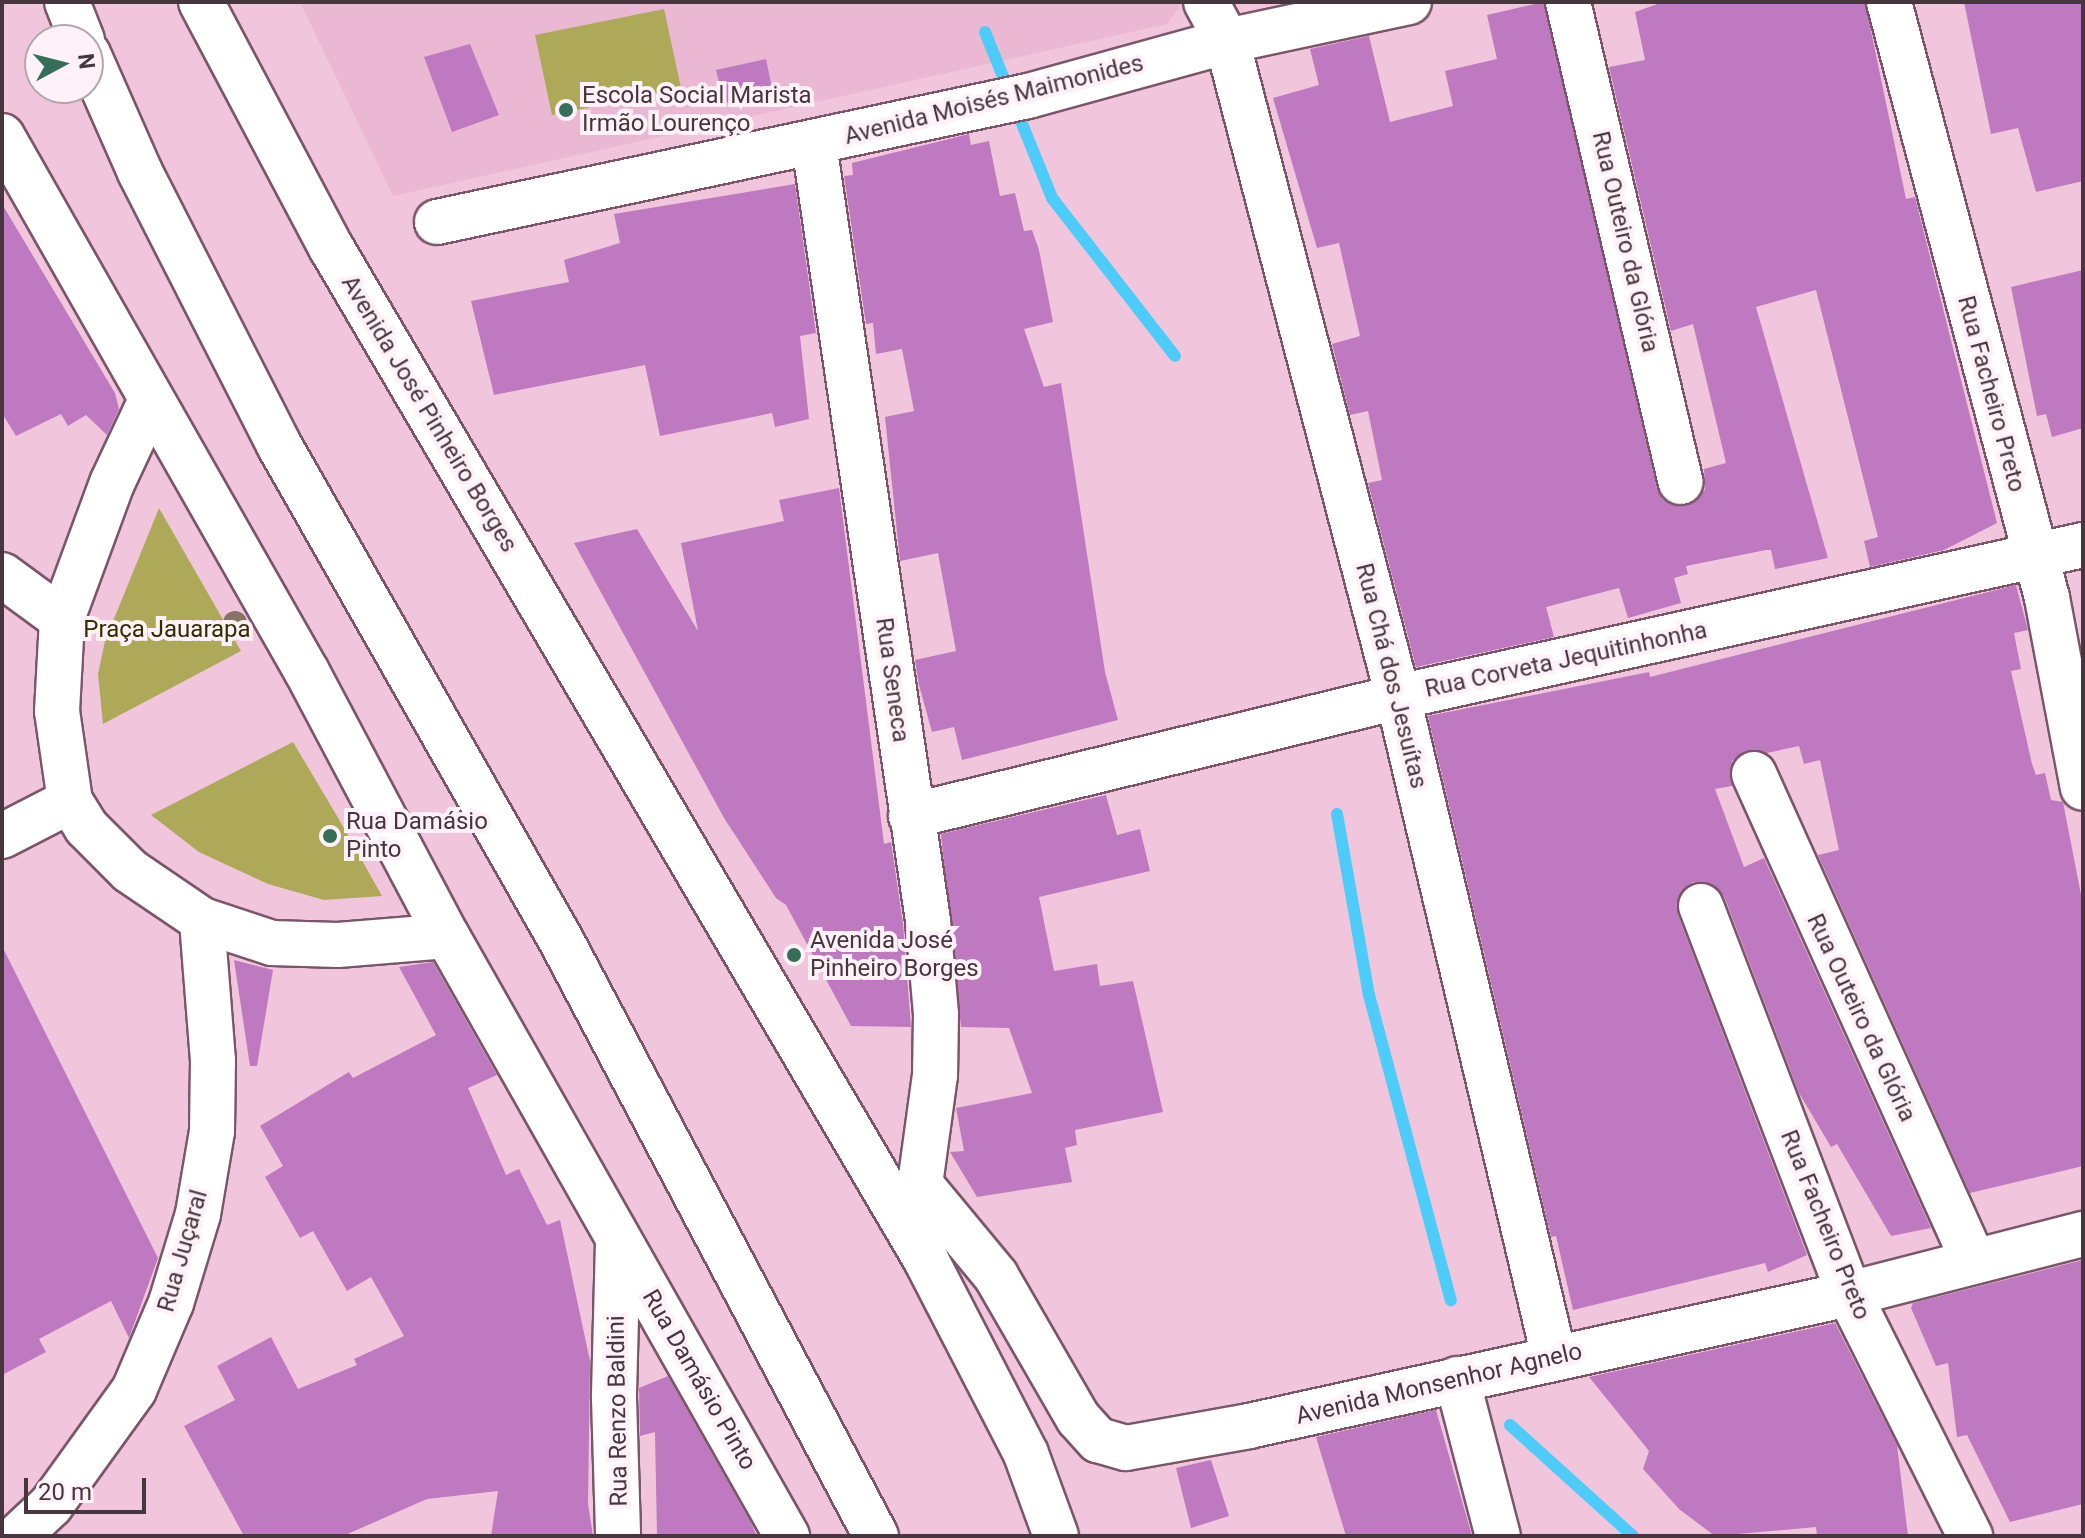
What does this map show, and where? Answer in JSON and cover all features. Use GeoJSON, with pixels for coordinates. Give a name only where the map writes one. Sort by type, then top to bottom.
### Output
{"type":"FeatureCollection","features":[{"type":"Feature","properties":{"kind":"street"},"geometry":{"type":"LineString","coordinates":[[67,2],[76,24]]}},
{"type":"Feature","properties":{"kind":"street","name":"Avenida José Pinheiro Borges"},"geometry":{"type":"LineString","coordinates":[[201,2],[332,249],[906,1193],[1026,1454],[1056,1536]]}},
{"type":"Feature","properties":{"kind":"street","name":"Rua Chá dos Jesuítas"},"geometry":{"type":"LineString","coordinates":[[1206,2],[1227,41],[1398,697],[1547,1358]]}},
{"type":"Feature","properties":{"kind":"street","name":"Avenida Moisés Maimonides"},"geometry":{"type":"LineString","coordinates":[[437,222],[976,108],[1227,41],[1409,2]]}},
{"type":"Feature","properties":{"kind":"street","name":"Rua Outeiro da Glória"},"geometry":{"type":"LineString","coordinates":[[1568,2],[1681,482]]}},
{"type":"Feature","properties":{"kind":"street","name":"Rua Facheiro Preto"},"geometry":{"type":"LineString","coordinates":[[1889,2],[2036,557],[2083,788]]}},
{"type":"Feature","properties":{"kind":"street"},"geometry":{"type":"LineString","coordinates":[[104,90],[140,172],[279,445],[562,942],[876,1536]]}},
{"type":"Feature","properties":{"kind":"street","name":"Rua Damásio Pinto"},"geometry":{"type":"LineString","coordinates":[[2,136],[150,402],[307,672],[447,936],[787,1536]]}},
{"type":"Feature","properties":{"kind":"street","name":"Rua Seneca"},"geometry":{"type":"LineString","coordinates":[[814,144],[911,816],[936,1014],[935,1075],[906,1193]]}},
{"type":"Feature","properties":{"kind":"street"},"geometry":{"type":"LineString","coordinates":[[150,402],[112,483],[62,619],[57,711],[70,801],[86,827],[130,871],[202,920],[272,943],[338,945],[447,936]]}},
{"type":"Feature","properties":{"kind":"street","name":"Rua Corveta Jequitinhonha"},"geometry":{"type":"LineString","coordinates":[[911,816],[1398,697],[2083,545]]}},
{"type":"Feature","properties":{"kind":"street"},"geometry":{"type":"LineString","coordinates":[[2,575],[62,619]]}},
{"type":"Feature","properties":{"kind":"street","name":"Rua Outeiro da Glória"},"geometry":{"type":"LineString","coordinates":[[1754,774],[1973,1260]]}},
{"type":"Feature","properties":{"kind":"street"},"geometry":{"type":"LineString","coordinates":[[2,836],[70,801]]}},
{"type":"Feature","properties":{"kind":"street","name":"Rua Facheiro Preto"},"geometry":{"type":"LineString","coordinates":[[1701,906],[1849,1294],[1970,1536]]}},
{"type":"Feature","properties":{"kind":"street","name":"Rua Juçaral"},"geometry":{"type":"LineString","coordinates":[[18,1536],[51,1505],[134,1390],[171,1303],[198,1214],[212,1131],[213,1061],[202,920]]}},
{"type":"Feature","properties":{"kind":"street","name":"Avenida Monsenhor Agnelo"},"geometry":{"type":"LineString","coordinates":[[906,1193],[996,1276],[1078,1418],[1098,1440],[1114,1447],[1249,1426],[1849,1294],[2083,1234]]}},
{"type":"Feature","properties":{"kind":"street","name":"Rua Renzo Baldini"},"geometry":{"type":"LineString","coordinates":[[618,1238],[614,1398],[618,1536]]}},
{"type":"Feature","properties":{"kind":"street"},"geometry":{"type":"LineString","coordinates":[[1463,1377],[1498,1536]]}},
{"type":"Feature","properties":{"kind":"shaded area","name":"Escola Social Marista Irmão Lourenço"},"geometry":{"type":"Polygon","coordinates":[[[300,2],[1178,2],[1179,7],[1167,24],[393,196],[300,2]]]}},
{"type":"Feature","properties":{"kind":"green space"},"geometry":{"type":"Polygon","coordinates":[[[664,9],[681,88],[552,115],[535,35],[664,9]]]}},
{"type":"Feature","properties":{"kind":"green space","name":"Praça Jauarapa"},"geometry":{"type":"Polygon","coordinates":[[[159,508],[241,651],[103,724],[98,674],[105,641],[159,508]]]}},
{"type":"Feature","properties":{"kind":"green space"},"geometry":{"type":"Polygon","coordinates":[[[293,742],[382,896],[324,900],[268,884],[199,852],[151,815],[293,742]]]}},
{"type":"Feature","properties":{"kind":"building"},"geometry":{"type":"Polygon","coordinates":[[[1544,2],[1657,488],[1663,500],[1686,506],[1705,490],[1704,469],[1726,463],[1693,324],[1671,331],[1609,67],[1645,60],[1635,12],[1663,2],[1865,2],[1906,199],[1915,197],[1997,523],[1944,550],[1870,567],[1864,541],[1878,537],[1816,290],[1756,307],[1828,558],[1775,569],[1771,550],[1766,550],[1686,566],[1688,574],[1674,578],[1681,603],[1628,618],[1619,588],[1546,607],[1554,637],[1416,667],[1368,483],[1382,480],[1368,411],[1350,415],[1332,344],[1360,336],[1339,243],[1317,248],[1273,98],[1319,85],[1310,49],[1369,36],[1390,122],[1453,106],[1445,71],[1497,59],[1487,15],[1544,2]]]}},
{"type":"Feature","properties":{"kind":"building"},"geometry":{"type":"Polygon","coordinates":[[[1964,2],[2083,2],[2083,181],[2036,192],[2018,128],[1991,134],[1964,2]]]}},
{"type":"Feature","properties":{"kind":"building"},"geometry":{"type":"Polygon","coordinates":[[[470,44],[499,115],[452,132],[424,57],[470,44]]]}},
{"type":"Feature","properties":{"kind":"building"},"geometry":{"type":"Polygon","coordinates":[[[766,59],[773,93],[724,103],[716,70],[766,59]]]}},
{"type":"Feature","properties":{"kind":"building"},"geometry":{"type":"Polygon","coordinates":[[[969,134],[971,145],[989,141],[1000,196],[1015,193],[1024,231],[1032,230],[1039,250],[1053,322],[1024,329],[1044,387],[1061,383],[1105,672],[1118,720],[962,760],[954,727],[932,732],[919,685],[915,660],[956,651],[938,553],[900,561],[885,417],[914,411],[902,349],[876,354],[873,323],[866,324],[844,176],[853,175],[852,163],[969,134]]]}},
{"type":"Feature","properties":{"kind":"building"},"geometry":{"type":"Polygon","coordinates":[[[795,184],[816,333],[800,336],[809,419],[775,427],[772,413],[660,436],[645,365],[494,395],[471,301],[569,282],[564,260],[620,243],[614,214],[795,184]]]}},
{"type":"Feature","properties":{"kind":"building"},"geometry":{"type":"Polygon","coordinates":[[[2,204],[115,393],[119,409],[107,435],[86,415],[68,426],[61,414],[16,436],[2,413],[2,204]]]}},
{"type":"Feature","properties":{"kind":"building"},"geometry":{"type":"Polygon","coordinates":[[[2083,270],[2083,428],[2052,437],[2046,414],[2037,416],[2011,287],[2083,270]]]}},
{"type":"Feature","properties":{"kind":"building"},"geometry":{"type":"Polygon","coordinates":[[[839,488],[884,844],[891,842],[903,924],[911,1027],[851,1026],[786,905],[776,898],[724,818],[574,543],[637,529],[698,631],[681,543],[784,521],[779,500],[839,488]]]}},
{"type":"Feature","properties":{"kind":"building"},"geometry":{"type":"Polygon","coordinates":[[[2016,585],[2028,630],[2014,633],[2021,669],[2011,671],[2036,775],[2045,773],[2051,800],[2063,802],[2083,905],[2083,1166],[1970,1193],[1818,855],[1839,850],[1820,760],[1804,764],[1799,746],[1767,753],[1744,751],[1732,761],[1732,786],[1715,789],[1744,867],[1764,858],[1931,1228],[1891,1236],[1837,1144],[1831,1147],[1799,1093],[1724,896],[1706,882],[1693,882],[1681,891],[1678,915],[1807,1255],[1768,1272],[1765,1263],[1573,1310],[1556,1236],[1551,1237],[1428,716],[1649,672],[1650,677],[2016,585]]]}},
{"type":"Feature","properties":{"kind":"building"},"geometry":{"type":"Polygon","coordinates":[[[1106,795],[1117,835],[1140,829],[1150,871],[1039,897],[1054,971],[1097,964],[1100,986],[1133,981],[1163,1112],[1075,1130],[1077,1145],[1065,1148],[1072,1182],[977,1197],[950,1152],[964,1151],[956,1108],[1032,1093],[1009,1028],[961,1027],[941,834],[1106,795]]]}},
{"type":"Feature","properties":{"kind":"building"},"geometry":{"type":"Polygon","coordinates":[[[2,946],[158,1258],[129,1338],[111,1301],[39,1339],[46,1352],[2,1375],[2,946]]]}},
{"type":"Feature","properties":{"kind":"building"},"geometry":{"type":"Polygon","coordinates":[[[234,960],[273,970],[257,1066],[250,1066],[234,960]]]}},
{"type":"Feature","properties":{"kind":"building"},"geometry":{"type":"Polygon","coordinates":[[[433,962],[497,1075],[468,1088],[506,1175],[519,1169],[547,1225],[560,1220],[590,1361],[588,1504],[593,1536],[491,1536],[498,1491],[427,1499],[343,1536],[244,1536],[184,1426],[235,1400],[217,1366],[271,1337],[298,1389],[357,1365],[354,1359],[404,1336],[371,1277],[347,1291],[313,1231],[300,1238],[265,1177],[283,1166],[260,1126],[349,1072],[353,1078],[436,1035],[399,967],[433,962]]]}},
{"type":"Feature","properties":{"kind":"building"},"geometry":{"type":"Polygon","coordinates":[[[2083,1260],[2083,1504],[2010,1522],[1967,1435],[1957,1437],[1948,1363],[1936,1366],[1911,1308],[1913,1303],[2083,1260]]]}},
{"type":"Feature","properties":{"kind":"building"},"geometry":{"type":"Polygon","coordinates":[[[1835,1323],[1897,1445],[1908,1536],[1817,1536],[1816,1527],[1715,1536],[1679,1509],[1643,1469],[1649,1451],[1589,1377],[1835,1323]]]}},
{"type":"Feature","properties":{"kind":"building"},"geometry":{"type":"Polygon","coordinates":[[[668,1376],[757,1536],[657,1536],[655,1432],[640,1436],[639,1388],[668,1376]]]}},
{"type":"Feature","properties":{"kind":"building"},"geometry":{"type":"Polygon","coordinates":[[[1436,1410],[1472,1536],[1346,1536],[1316,1437],[1436,1410]]]}},
{"type":"Feature","properties":{"kind":"building"},"geometry":{"type":"Polygon","coordinates":[[[1211,1460],[1229,1516],[1191,1528],[1176,1468],[1211,1460]]]}},
{"type":"Feature","properties":{"kind":"waterway"},"geometry":{"type":"LineString","coordinates":[[985,32],[1052,198],[1175,356]]}},
{"type":"Feature","properties":{"kind":"waterway"},"geometry":{"type":"LineString","coordinates":[[1337,814],[1369,995],[1451,1300]]}},
{"type":"Feature","properties":{"kind":"waterway"},"geometry":{"type":"LineString","coordinates":[[1510,1425],[1633,1536]]}},
{"type":"Feature","properties":{"kind":"place","name":"Escola Social Marista Irmão Lourenço"},"geometry":{"type":"Point","coordinates":[566,110]}},
{"type":"Feature","properties":{"kind":"place","name":"Rua Damásio Pinto"},"geometry":{"type":"Point","coordinates":[330,836]}},
{"type":"Feature","properties":{"kind":"place","name":"Avenida José Pinheiro Borges"},"geometry":{"type":"Point","coordinates":[794,955]}}]}
